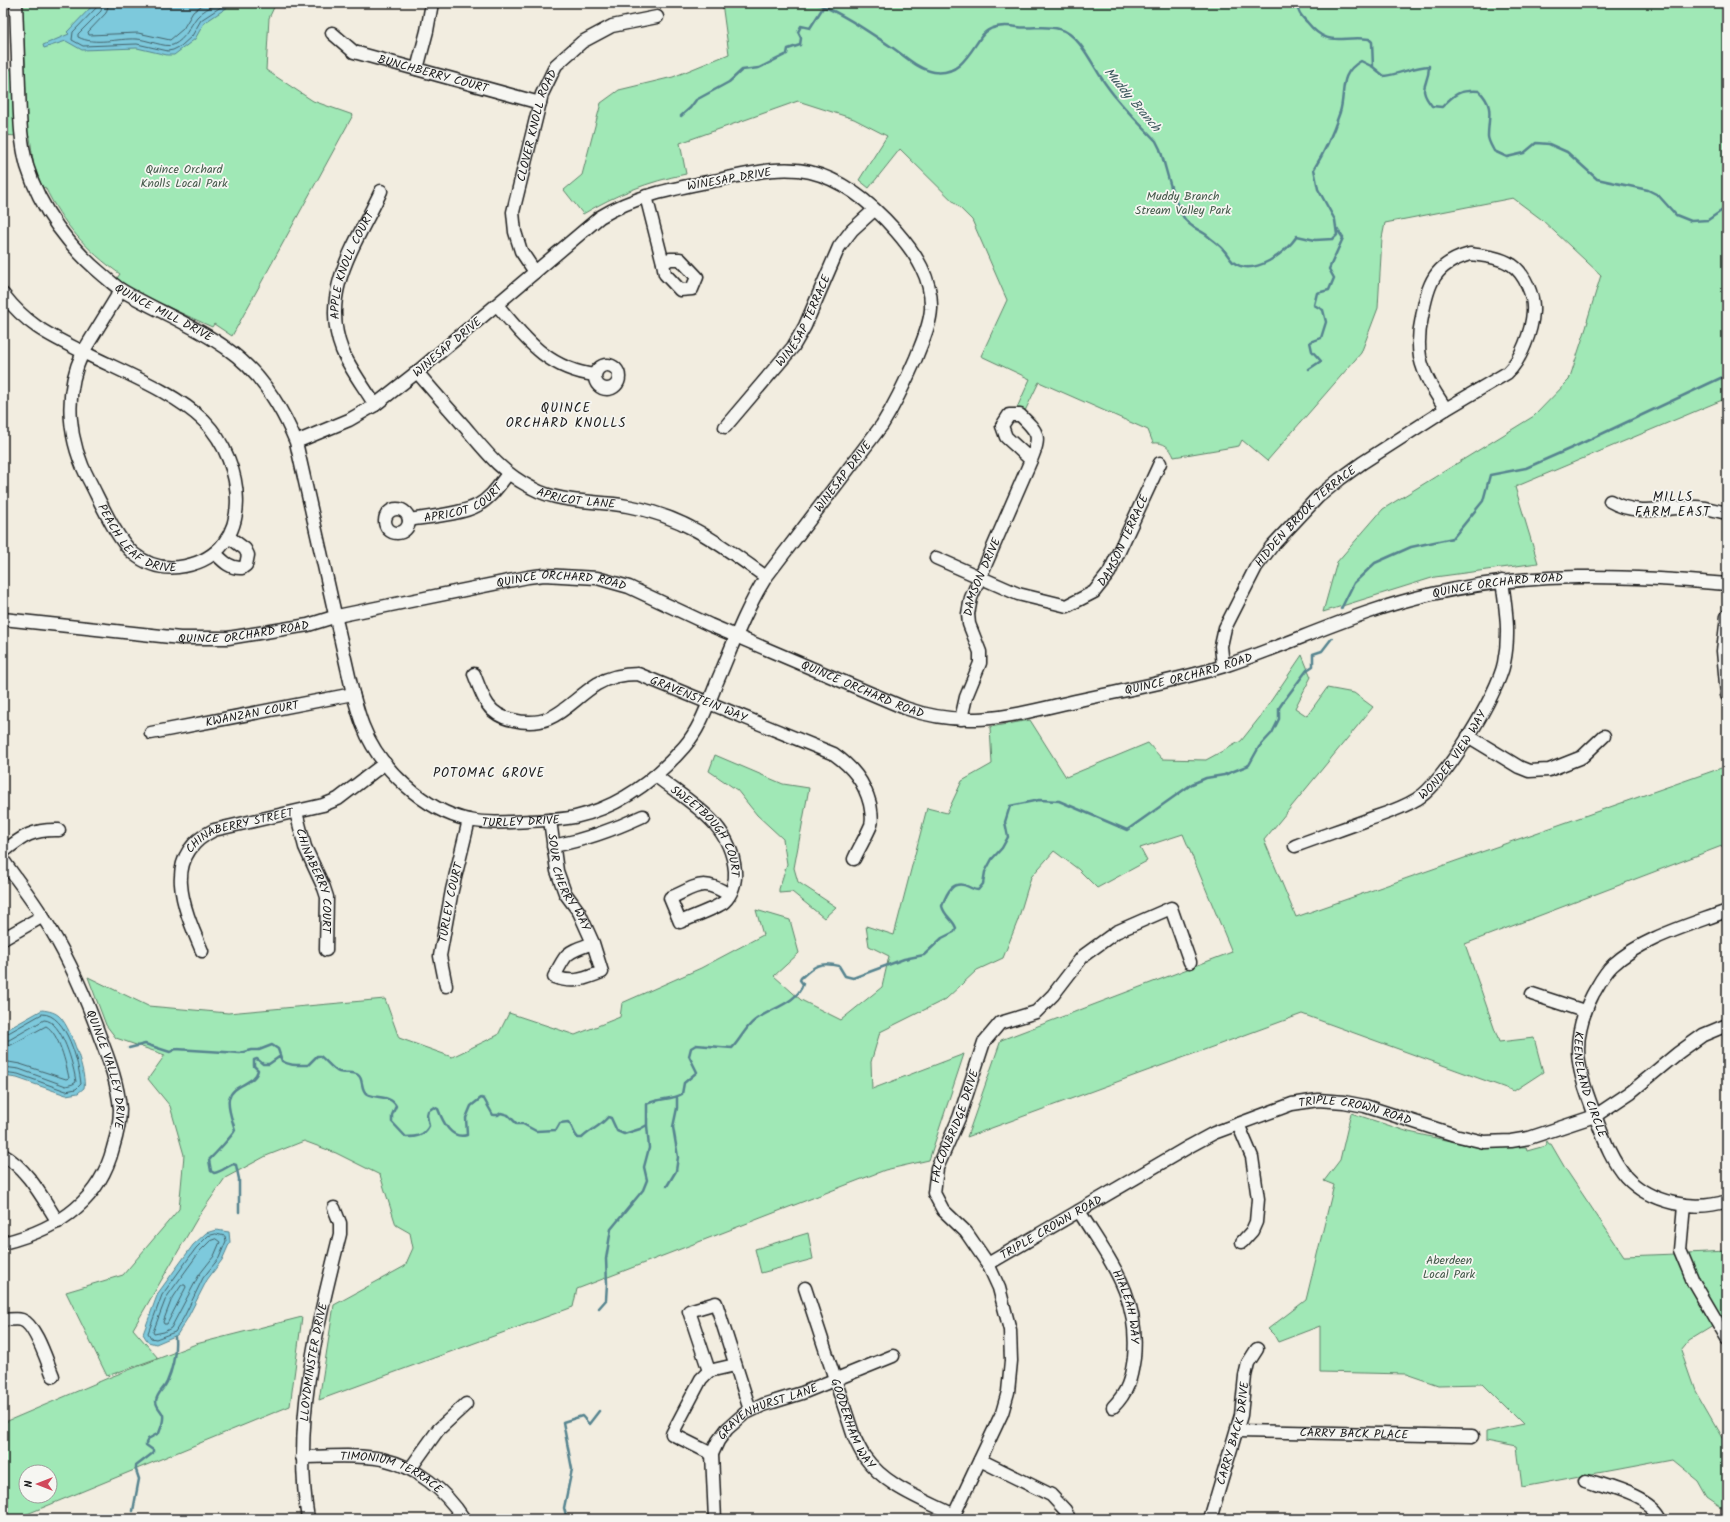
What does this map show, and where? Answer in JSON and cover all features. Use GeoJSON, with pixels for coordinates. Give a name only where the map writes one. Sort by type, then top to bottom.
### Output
{"type":"FeatureCollection","features":[{"type":"Feature","properties":{"kind":"street","name":"QUINCE MILL DRIVE"},"geometry":{"type":"LineString","coordinates":[[16,3],[20,137],[28,167],[41,200],[72,247],[87,262],[121,290],[226,348],[244,363],[263,383],[276,401],[287,420],[296,442],[336,616]]}},
{"type":"Feature","properties":{"kind":"street"},"geometry":{"type":"LineString","coordinates":[[417,69],[427,31],[432,3]]}},
{"type":"Feature","properties":{"kind":"street","name":"CLOVER KNOLL ROAD"},"geometry":{"type":"LineString","coordinates":[[535,272],[521,251],[515,232],[513,212],[542,94],[556,65],[582,42],[612,26],[657,17]]}},
{"type":"Feature","properties":{"kind":"street","name":"BUNCHBERRY COURT"},"geometry":{"type":"LineString","coordinates":[[332,33],[354,52],[540,103]]}},
{"type":"Feature","properties":{"kind":"street","name":"WINESAP DRIVE"},"geometry":{"type":"LineString","coordinates":[[296,442],[349,420],[375,405],[417,372],[600,217],[618,207],[646,196],[756,172],[797,170],[810,172],[832,179],[856,194],[894,228],[910,247],[924,272],[929,285],[931,310],[925,335],[902,389],[882,425],[766,577],[754,597],[736,636]]}},
{"type":"Feature","properties":{"kind":"street","name":"APPLE KNOLL COURT"},"geometry":{"type":"LineString","coordinates":[[375,405],[342,351],[335,324],[334,311],[335,295],[345,265],[382,191]]}},
{"type":"Feature","properties":{"kind":"street"},"geometry":{"type":"LineString","coordinates":[[646,196],[663,263]]}},
{"type":"Feature","properties":{"kind":"street","name":"WINESAP TERRACE"},"geometry":{"type":"LineString","coordinates":[[726,427],[793,347],[805,326],[839,247],[852,230],[874,210]]}},
{"type":"Feature","properties":{"kind":"street","name":"HIDDEN BROOK TERRACE"},"geometry":{"type":"LineString","coordinates":[[1223,666],[1221,646],[1225,628],[1256,567],[1272,546],[1318,497],[1362,463],[1446,409],[1507,373],[1514,366],[1530,330],[1533,311],[1531,293],[1520,273],[1512,265],[1493,257],[1470,254],[1448,263],[1431,281],[1426,293],[1419,330],[1420,356],[1430,385],[1446,409]]}},
{"type":"Feature","properties":{"kind":"street","name":"PEACH LEAF DRIVE"},"geometry":{"type":"LineString","coordinates":[[83,352],[172,396],[193,410],[205,422],[220,442],[228,458],[235,483],[238,504],[233,528],[229,537],[216,553],[199,563],[174,568],[162,567],[150,563],[134,553],[118,535],[86,475],[72,437],[69,410],[76,366],[83,352],[121,290]]}},
{"type":"Feature","properties":{"kind":"street"},"geometry":{"type":"LineString","coordinates":[[3,294],[24,317],[42,332],[83,352]]}},
{"type":"Feature","properties":{"kind":"street"},"geometry":{"type":"LineString","coordinates":[[497,305],[528,342],[540,353],[573,371],[595,375]]}},
{"type":"Feature","properties":{"kind":"street","name":"APRICOT LANE"},"geometry":{"type":"LineString","coordinates":[[417,372],[499,467],[532,489],[556,497],[626,506],[675,519],[710,537],[766,577]]}},
{"type":"Feature","properties":{"kind":"street","name":"DAMSON DRIVE"},"geometry":{"type":"LineString","coordinates":[[961,719],[966,697],[980,663],[980,652],[969,624],[968,614],[971,598],[1031,460]]}},
{"type":"Feature","properties":{"kind":"street","name":"DAMSON TERRACE"},"geometry":{"type":"LineString","coordinates":[[936,558],[1018,594],[1067,606],[1094,592],[1109,573],[1160,463]]}},
{"type":"Feature","properties":{"kind":"street","name":"APRICOT COURT"},"geometry":{"type":"LineString","coordinates":[[409,520],[468,509],[478,505],[487,499],[508,474]]}},
{"type":"Feature","properties":{"kind":"street"},"geometry":{"type":"LineString","coordinates":[[1610,501],[1620,507],[1634,511],[1698,507],[1727,513]]}},
{"type":"Feature","properties":{"kind":"street"},"geometry":{"type":"LineString","coordinates":[[216,553],[228,565],[236,568],[242,568],[246,564],[248,555],[245,549],[229,537]]}},
{"type":"Feature","properties":{"kind":"street","name":"QUINCE ORCHARD ROAD"},"geometry":{"type":"LineString","coordinates":[[3,619],[180,638],[228,638],[308,624],[336,616],[514,579],[544,575],[597,578],[629,587],[736,636],[905,708],[934,716],[961,719],[992,719],[1190,675],[1223,666],[1379,608],[1434,593],[1502,581],[1589,576],[1677,579],[1727,584]]}},
{"type":"Feature","properties":{"kind":"street","name":"WONDER VIEW WAY"},"geometry":{"type":"LineString","coordinates":[[1295,846],[1400,808],[1418,798],[1432,787],[1443,774],[1492,696],[1504,664],[1508,626],[1502,581]]}},
{"type":"Feature","properties":{"kind":"street","name":"TURLEY DRIVE"},"geometry":{"type":"LineString","coordinates":[[336,616],[353,694],[363,727],[372,744],[385,762],[408,788],[423,799],[447,812],[469,820],[502,822],[550,820],[576,816],[604,808],[633,794],[656,776],[685,746],[697,728],[709,703],[736,636]]}},
{"type":"Feature","properties":{"kind":"street"},"geometry":{"type":"LineString","coordinates":[[1727,616],[1723,651],[1727,695]]}},
{"type":"Feature","properties":{"kind":"street","name":"GRAVENSTEIN WAY"},"geometry":{"type":"LineString","coordinates":[[474,674],[488,704],[494,712],[503,718],[523,722],[535,722],[558,714],[597,684],[616,676],[638,674],[834,754],[846,762],[859,777],[867,791],[871,811],[871,824],[854,859]]}},
{"type":"Feature","properties":{"kind":"street","name":"KWANZAN COURT"},"geometry":{"type":"LineString","coordinates":[[151,733],[353,694]]}},
{"type":"Feature","properties":{"kind":"street"},"geometry":{"type":"LineString","coordinates":[[1468,736],[1519,768],[1529,771],[1549,770],[1582,757],[1604,736]]}},
{"type":"Feature","properties":{"kind":"street","name":"CHINABERRY STREET"},"geometry":{"type":"LineString","coordinates":[[202,951],[190,923],[180,882],[182,862],[192,844],[203,835],[214,830],[323,805],[338,798],[385,762]]}},
{"type":"Feature","properties":{"kind":"street","name":"SWEETBOUGH COURT"},"geometry":{"type":"LineString","coordinates":[[656,776],[711,818],[729,844],[734,861],[736,881],[728,895]]}},
{"type":"Feature","properties":{"kind":"street","name":"CHINABERRY COURT"},"geometry":{"type":"LineString","coordinates":[[296,812],[304,848],[327,897],[326,950]]}},
{"type":"Feature","properties":{"kind":"street"},"geometry":{"type":"LineString","coordinates":[[553,846],[596,836],[616,829],[643,816]]}},
{"type":"Feature","properties":{"kind":"street","name":"TURLEY COURT"},"geometry":{"type":"LineString","coordinates":[[446,986],[440,956],[452,890],[469,820]]}},
{"type":"Feature","properties":{"kind":"street","name":"SOUR CHERRY WAY"},"geometry":{"type":"LineString","coordinates":[[550,820],[557,871],[565,893],[579,912],[593,943]]}},
{"type":"Feature","properties":{"kind":"street"},"geometry":{"type":"LineString","coordinates":[[3,852],[21,838],[43,829],[59,830]]}},
{"type":"Feature","properties":{"kind":"street","name":"QUINCE VALLEY DRIVE"},"geometry":{"type":"LineString","coordinates":[[3,860],[43,916],[87,1000],[116,1082],[120,1109],[119,1127],[109,1164],[96,1187],[85,1201],[58,1222],[30,1236],[3,1243]]}},
{"type":"Feature","properties":{"kind":"street","name":"FALCONBRIDGE DRIVE"},"geometry":{"type":"LineString","coordinates":[[953,1517],[1002,1413],[1008,1392],[1011,1361],[1010,1330],[1006,1308],[988,1264],[966,1232],[943,1210],[934,1193],[937,1168],[959,1118],[984,1042],[1000,1023],[1036,1012],[1053,995],[1083,956],[1116,932],[1171,908],[1190,962]]}},
{"type":"Feature","properties":{"kind":"street","name":"KEENELAND CIRCLE"},"geometry":{"type":"LineString","coordinates":[[1727,910],[1646,942],[1631,950],[1613,965],[1602,978],[1584,1011],[1578,1033],[1578,1060],[1583,1084],[1608,1151],[1626,1177],[1636,1186],[1649,1194],[1664,1200],[1684,1205],[1718,1205],[1727,1201]]}},
{"type":"Feature","properties":{"kind":"street"},"geometry":{"type":"LineString","coordinates":[[3,939],[43,916]]}},
{"type":"Feature","properties":{"kind":"street"},"geometry":{"type":"LineString","coordinates":[[1532,994],[1584,1011]]}},
{"type":"Feature","properties":{"kind":"street","name":"TRIPLE CROWN ROAD"},"geometry":{"type":"LineString","coordinates":[[988,1264],[1190,1146],[1238,1124],[1292,1104],[1318,1100],[1337,1101],[1365,1106],[1455,1135],[1484,1142],[1511,1141],[1529,1138],[1595,1116],[1631,1092],[1678,1052],[1703,1035],[1727,1025]]}},
{"type":"Feature","properties":{"kind":"street"},"geometry":{"type":"LineString","coordinates":[[1238,1124],[1252,1157],[1258,1199],[1256,1222],[1252,1231],[1242,1242]]}},
{"type":"Feature","properties":{"kind":"street"},"geometry":{"type":"LineString","coordinates":[[3,1155],[23,1172],[58,1222]]}},
{"type":"Feature","properties":{"kind":"street"},"geometry":{"type":"LineString","coordinates":[[1684,1205],[1680,1250],[1693,1281],[1727,1339]]}},
{"type":"Feature","properties":{"kind":"street","name":"LLOYDMINSTER DRIVE"},"geometry":{"type":"LineString","coordinates":[[308,1519],[305,1501],[302,1457],[305,1411],[316,1332],[340,1234],[340,1223],[334,1208]]}},
{"type":"Feature","properties":{"kind":"street","name":"HIALEAH WAY"},"geometry":{"type":"LineString","coordinates":[[1079,1211],[1121,1280],[1129,1299],[1133,1314],[1136,1340],[1133,1365],[1127,1390],[1123,1397],[1113,1407]]}},
{"type":"Feature","properties":{"kind":"street","name":"GOODERHAM WAY"},"geometry":{"type":"LineString","coordinates":[[805,1288],[854,1436],[864,1456],[886,1480],[953,1517]]}},
{"type":"Feature","properties":{"kind":"street"},"geometry":{"type":"LineString","coordinates":[[709,1371],[689,1311],[716,1303],[750,1410]]}},
{"type":"Feature","properties":{"kind":"street"},"geometry":{"type":"LineString","coordinates":[[3,1320],[23,1320],[30,1325],[53,1376]]}},
{"type":"Feature","properties":{"kind":"street","name":"CARRY BACK DRIVE"},"geometry":{"type":"LineString","coordinates":[[1210,1519],[1241,1415],[1246,1370],[1248,1363],[1257,1349]]}},
{"type":"Feature","properties":{"kind":"street","name":"GRAVENHURST LANE"},"geometry":{"type":"LineString","coordinates":[[715,1519],[712,1454],[718,1441],[727,1429],[750,1410],[802,1393],[893,1356]]}},
{"type":"Feature","properties":{"kind":"street"},"geometry":{"type":"LineString","coordinates":[[712,1454],[672,1434],[701,1379],[709,1371],[735,1365]]}},
{"type":"Feature","properties":{"kind":"street"},"geometry":{"type":"LineString","coordinates":[[410,1469],[438,1430],[466,1404]]}},
{"type":"Feature","properties":{"kind":"street","name":"CARRY BACK PLACE"},"geometry":{"type":"LineString","coordinates":[[1237,1431],[1472,1436]]}},
{"type":"Feature","properties":{"kind":"street","name":"TIMONIUM TERRACE"},"geometry":{"type":"LineString","coordinates":[[302,1457],[354,1457],[382,1459],[410,1469],[435,1485],[454,1503],[464,1519]]}},
{"type":"Feature","properties":{"kind":"street"},"geometry":{"type":"LineString","coordinates":[[980,1460],[1051,1494],[1065,1510],[1068,1516]]}},
{"type":"Feature","properties":{"kind":"street"},"geometry":{"type":"LineString","coordinates":[[1587,1480],[1642,1501],[1658,1514],[1660,1519]]}},
{"type":"Feature","properties":{"kind":"green space","name":"Quince Orchard Knolls Local Park"},"geometry":{"type":"Polygon","coordinates":[[[22,3],[276,3],[269,18],[266,70],[313,101],[353,115],[232,336],[214,324],[212,327],[133,291],[117,278],[120,274],[97,256],[76,235],[59,213],[45,187],[43,188],[34,168],[30,137],[4,135],[3,137],[3,71],[25,65],[22,3]]]}},
{"type":"Feature","properties":{"kind":"green space","name":"Muddy Branch Stream Valley Park"},"geometry":{"type":"Polygon","coordinates":[[[722,3],[1727,3],[1727,398],[1515,487],[1538,563],[1435,577],[1323,612],[1337,562],[1383,509],[1534,416],[1569,380],[1601,275],[1541,219],[1513,198],[1385,223],[1382,238],[1378,308],[1361,353],[1267,461],[1242,440],[1239,446],[1174,457],[1171,450],[1163,444],[1153,443],[1148,430],[1039,382],[1024,413],[1016,410],[1030,379],[981,356],[1007,300],[972,220],[900,149],[869,188],[859,180],[887,136],[854,119],[798,101],[680,143],[686,174],[645,185],[608,200],[583,214],[564,190],[582,175],[601,103],[619,90],[673,77],[729,54],[722,3]]]}},
{"type":"Feature","properties":{"kind":"green space"},"geometry":{"type":"Polygon","coordinates":[[[1302,655],[1311,677],[1295,708],[1307,716],[1327,688],[1354,693],[1373,707],[1264,840],[1296,917],[1727,766],[1727,844],[1465,944],[1499,1042],[1534,1038],[1543,1072],[1514,1091],[1302,1014],[967,1137],[1001,1040],[1232,952],[1183,834],[1140,848],[1147,861],[1097,888],[1078,869],[1054,851],[1031,877],[1018,920],[1003,958],[977,970],[946,999],[880,1032],[871,1062],[872,1089],[964,1054],[929,1160],[885,1170],[577,1289],[573,1307],[319,1400],[334,1305],[405,1266],[413,1248],[410,1233],[396,1225],[380,1175],[336,1153],[304,1141],[266,1156],[225,1178],[198,1217],[133,1329],[158,1358],[107,1376],[66,1292],[123,1275],[179,1209],[184,1155],[170,1106],[148,1079],[165,1055],[116,1038],[106,1025],[88,977],[148,1006],[228,1013],[385,999],[399,1038],[452,1057],[498,1035],[509,1013],[575,1035],[620,1017],[622,1003],[701,968],[763,935],[756,910],[790,920],[799,953],[774,976],[801,1000],[841,1020],[882,987],[889,956],[869,946],[866,926],[894,935],[927,808],[947,813],[962,781],[992,764],[990,727],[1030,720],[1066,777],[1148,743],[1162,759],[1206,760],[1241,741],[1260,717],[1302,655]]]}},
{"type":"Feature","properties":{"kind":"green space"},"geometry":{"type":"Polygon","coordinates":[[[715,755],[783,784],[809,788],[794,868],[798,882],[836,907],[824,918],[792,892],[779,893],[787,864],[783,839],[757,815],[737,790],[709,771],[715,755]]]}},
{"type":"Feature","properties":{"kind":"green space","name":"Aberdeen Local Park"},"geometry":{"type":"Polygon","coordinates":[[[1351,1113],[1409,1132],[1468,1145],[1526,1147],[1527,1151],[1545,1146],[1547,1141],[1551,1144],[1565,1168],[1624,1256],[1676,1254],[1684,1276],[1713,1326],[1690,1340],[1681,1351],[1695,1391],[1722,1438],[1727,1441],[1727,1511],[1707,1497],[1698,1481],[1671,1459],[1522,1487],[1517,1447],[1486,1441],[1486,1432],[1523,1424],[1483,1384],[1438,1385],[1406,1374],[1320,1372],[1320,1326],[1278,1342],[1268,1329],[1306,1300],[1334,1185],[1324,1181],[1340,1160],[1351,1113]]]}},
{"type":"Feature","properties":{"kind":"green space"},"geometry":{"type":"Polygon","coordinates":[[[808,1233],[813,1259],[761,1273],[755,1249],[808,1233]]]}},
{"type":"Feature","properties":{"kind":"green space"},"geometry":{"type":"Polygon","coordinates":[[[1727,1251],[1727,1318],[1723,1321],[1691,1268],[1687,1253],[1727,1251]]]}},
{"type":"Feature","properties":{"kind":"green space"},"geometry":{"type":"Polygon","coordinates":[[[302,1317],[290,1406],[58,1501],[58,1464],[18,1464],[18,1504],[52,1504],[15,1519],[3,1519],[3,1423],[108,1378],[196,1344],[302,1317]]]}},
{"type":"Feature","properties":{"kind":"water"},"geometry":{"type":"Polygon","coordinates":[[[95,3],[232,3],[204,23],[195,39],[174,55],[167,55],[137,48],[82,50],[66,41],[44,48],[43,45],[69,34],[67,32],[95,3]]]}},
{"type":"Feature","properties":{"kind":"water"},"geometry":{"type":"Polygon","coordinates":[[[42,1010],[57,1014],[61,1018],[73,1041],[81,1063],[84,1081],[84,1088],[78,1093],[66,1095],[17,1078],[3,1076],[3,1032],[42,1010]]]}},
{"type":"Feature","properties":{"kind":"water"},"geometry":{"type":"Polygon","coordinates":[[[216,1230],[229,1232],[230,1242],[222,1260],[207,1280],[187,1319],[177,1335],[156,1344],[148,1342],[143,1334],[158,1293],[193,1245],[206,1233],[216,1230]]]}},
{"type":"Feature","properties":{"kind":"waterway","name":"Muddy Branch"},"geometry":{"type":"LineString","coordinates":[[816,3],[836,12],[854,23],[916,65],[934,72],[950,71],[957,67],[967,57],[984,33],[993,28],[1007,26],[1049,27],[1067,32],[1080,45],[1102,79],[1118,100],[1156,141],[1160,149],[1173,193],[1184,218],[1190,225],[1207,235],[1219,245],[1233,262],[1241,266],[1250,267],[1269,261],[1286,249],[1297,236],[1315,240],[1333,239],[1337,235],[1335,220],[1318,189],[1314,169],[1326,148],[1340,112],[1346,78],[1354,66],[1361,61],[1373,67],[1384,76],[1429,66],[1424,90],[1427,99],[1432,106],[1442,107],[1458,93],[1479,91],[1487,102],[1490,112],[1489,142],[1494,151],[1507,157],[1524,153],[1536,143],[1549,144],[1567,152],[1597,179],[1648,190],[1658,195],[1676,215],[1691,221],[1708,220],[1727,207]]}},
{"type":"Feature","properties":{"kind":"waterway"},"geometry":{"type":"LineString","coordinates":[[1297,3],[1301,15],[1315,30],[1322,35],[1335,39],[1369,39],[1372,42],[1373,67]]}},
{"type":"Feature","properties":{"kind":"waterway"},"geometry":{"type":"LineString","coordinates":[[681,116],[696,100],[729,82],[742,70],[759,68],[787,54],[788,49],[800,45],[801,38],[798,32],[801,26],[810,28],[824,6]]}},
{"type":"Feature","properties":{"kind":"waterway"},"geometry":{"type":"LineString","coordinates":[[1309,369],[1321,361],[1312,351],[1310,342],[1321,338],[1326,322],[1323,310],[1314,305],[1317,293],[1329,290],[1334,278],[1329,269],[1343,238],[1337,229]]}},
{"type":"Feature","properties":{"kind":"waterway"},"geometry":{"type":"LineString","coordinates":[[1341,609],[1354,583],[1375,563],[1411,547],[1453,538],[1483,501],[1490,475],[1526,468],[1727,375]]}},
{"type":"Feature","properties":{"kind":"waterway"},"geometry":{"type":"LineString","coordinates":[[129,1048],[145,1044],[170,1052],[176,1049],[240,1053],[251,1050],[259,1050],[272,1045],[278,1049],[282,1061],[288,1064],[298,1065],[308,1065],[317,1056],[320,1056],[337,1071],[341,1073],[354,1073],[358,1075],[361,1079],[363,1090],[367,1094],[391,1100],[396,1106],[392,1115],[392,1122],[406,1137],[416,1136],[425,1132],[429,1126],[427,1115],[428,1111],[434,1107],[438,1109],[448,1129],[456,1135],[467,1135],[466,1118],[471,1106],[481,1098],[484,1099],[493,1115],[498,1115],[501,1113],[508,1115],[517,1124],[523,1124],[536,1131],[556,1130],[560,1123],[568,1122],[578,1138],[582,1138],[608,1117],[611,1118],[617,1131],[624,1134],[640,1129],[647,1125],[647,1104],[682,1094],[684,1083],[697,1072],[689,1056],[691,1048],[696,1045],[732,1048],[754,1021],[795,997],[803,984],[800,980],[801,978],[810,970],[822,964],[839,966],[845,976],[853,978],[904,959],[924,955],[942,938],[954,932],[956,928],[955,925],[942,906],[946,896],[951,888],[955,886],[963,885],[978,890],[983,884],[985,872],[992,859],[1002,848],[1008,837],[1005,822],[1010,806],[1039,800],[1059,801],[1127,830],[1192,784],[1206,778],[1224,775],[1249,765],[1259,747],[1272,733],[1279,719],[1279,708],[1307,670],[1313,666],[1313,654],[1322,651],[1332,638]]}},
{"type":"Feature","properties":{"kind":"waterway"},"geometry":{"type":"LineString","coordinates":[[239,1212],[239,1179],[236,1165],[233,1164],[214,1173],[211,1171],[209,1160],[234,1133],[235,1130],[229,1111],[229,1099],[235,1090],[249,1082],[256,1075],[258,1070],[254,1066],[254,1060],[257,1059],[263,1064],[269,1064],[279,1057]]}},
{"type":"Feature","properties":{"kind":"waterway"},"geometry":{"type":"LineString","coordinates":[[667,1186],[676,1171],[678,1157],[673,1127],[677,1108],[677,1098]]}},
{"type":"Feature","properties":{"kind":"waterway"},"geometry":{"type":"LineString","coordinates":[[599,1308],[606,1300],[606,1259],[611,1229],[643,1190],[647,1180],[644,1167],[649,1148],[647,1125]]}},
{"type":"Feature","properties":{"kind":"waterway"},"geometry":{"type":"LineString","coordinates":[[133,1511],[139,1479],[136,1466],[153,1453],[153,1450],[146,1445],[146,1443],[148,1439],[159,1433],[163,1422],[163,1415],[156,1401],[167,1382],[171,1371],[174,1360],[175,1337]]}},
{"type":"Feature","properties":{"kind":"waterway"},"geometry":{"type":"LineString","coordinates":[[567,1519],[564,1508],[572,1469],[563,1422],[582,1416],[589,1424],[599,1411]]}},
{"type":"Feature","properties":{"kind":"district","name":"QUINCE ORCHARD KNOLLS"},"geometry":{"type":"Point","coordinates":[566,414]}},
{"type":"Feature","properties":{"kind":"district","name":"MILLS FARM EAST"},"geometry":{"type":"Point","coordinates":[1673,504]}},
{"type":"Feature","properties":{"kind":"district","name":"POTOMAC GROVE"},"geometry":{"type":"Point","coordinates":[489,772]}}]}
